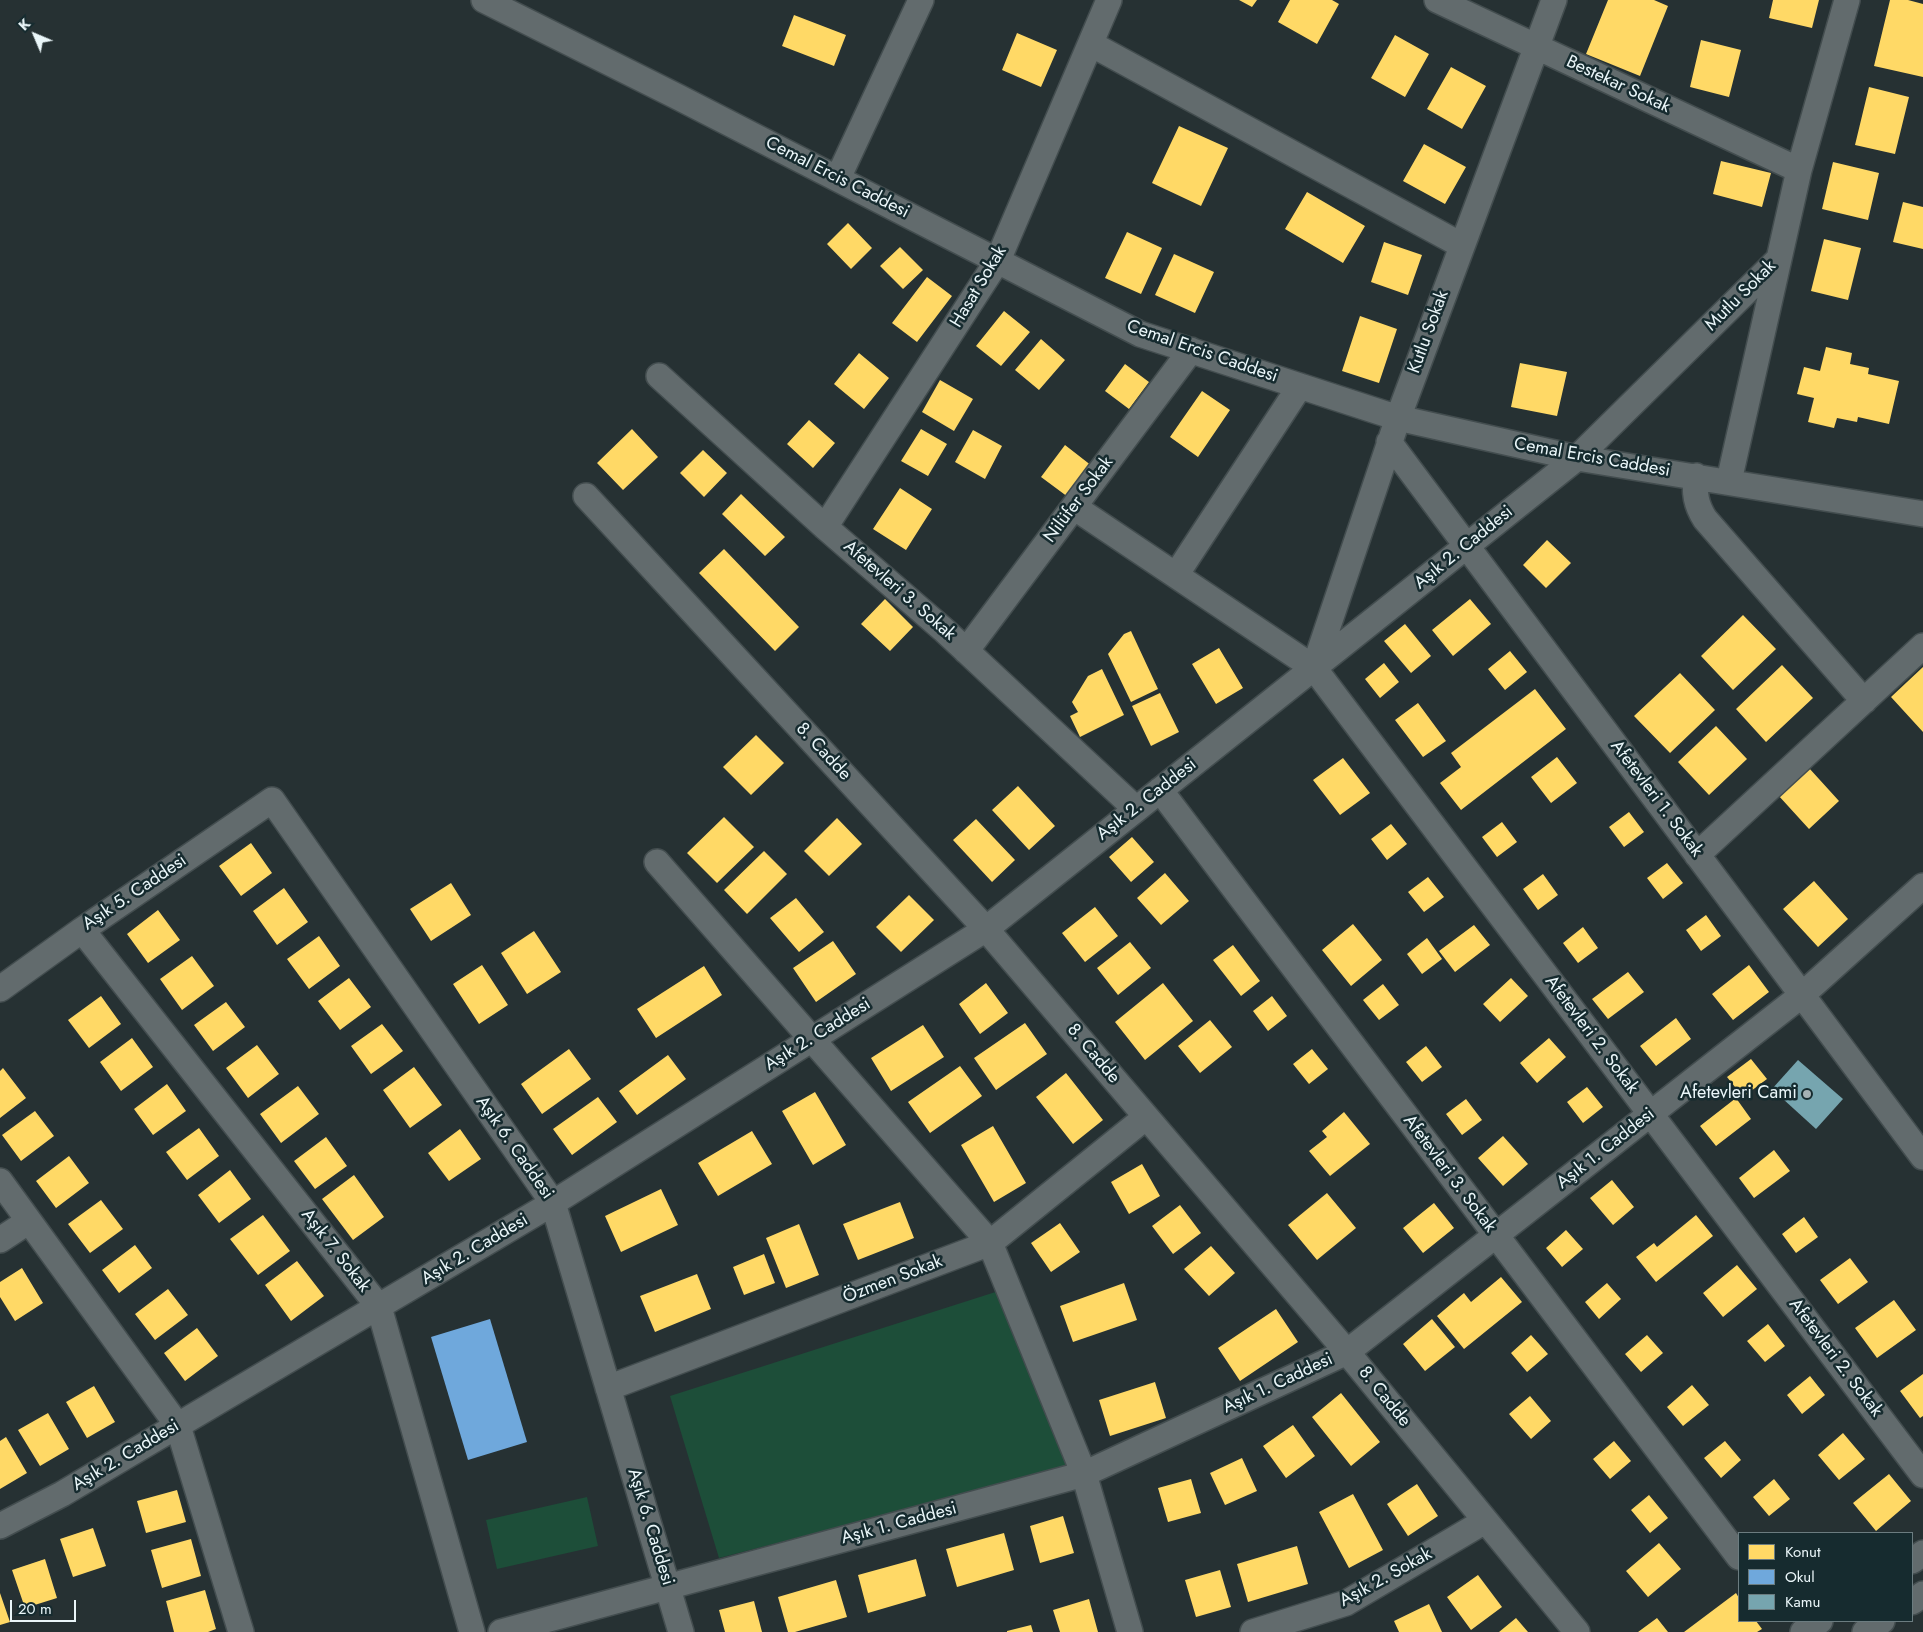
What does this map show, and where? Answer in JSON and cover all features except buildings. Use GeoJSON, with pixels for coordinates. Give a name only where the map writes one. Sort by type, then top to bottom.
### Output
{"type":"FeatureCollection","features":[{"type":"Feature","properties":{"kind":"street","name":"Cemal Ercis Caddesi"},"geometry":{"type":"LineString","coordinates":[[484,0],[838,178],[1140,334],[1398,418],[1577,458],[1730,481],[1923,514]]}},
{"type":"Feature","properties":{"kind":"street"},"geometry":{"type":"LineString","coordinates":[[838,178],[921,0]]}},
{"type":"Feature","properties":{"kind":"street","name":"Hasat Sokak"},"geometry":{"type":"LineString","coordinates":[[825,527],[998,260],[1109,0]]}},
{"type":"Feature","properties":{"kind":"street","name":"Bestekar Sokak"},"geometry":{"type":"LineString","coordinates":[[1437,0],[1799,170]]}},
{"type":"Feature","properties":{"kind":"street","name":"Kutlu Sokak"},"geometry":{"type":"LineString","coordinates":[[1314,668],[1389,442],[1554,0]]}},
{"type":"Feature","properties":{"kind":"street","name":"Mutlu Sokak"},"geometry":{"type":"LineString","coordinates":[[1577,458],[1779,259],[1799,170],[1846,0]]}},
{"type":"Feature","properties":{"kind":"street"},"geometry":{"type":"LineString","coordinates":[[1091,44],[1461,245]]}},
{"type":"Feature","properties":{"kind":"street"},"geometry":{"type":"LineString","coordinates":[[1730,481],[1779,259]]}},
{"type":"Feature","properties":{"kind":"street","name":"Nilüfer Sokak"},"geometry":{"type":"LineString","coordinates":[[966,651],[1191,350]]}},
{"type":"Feature","properties":{"kind":"street","name":"Afetevleri 3. Sokak"},"geometry":{"type":"LineString","coordinates":[[659,376],[825,527],[966,651],[1136,809]]}},
{"type":"Feature","properties":{"kind":"street"},"geometry":{"type":"LineString","coordinates":[[1176,576],[1300,386]]}},
{"type":"Feature","properties":{"kind":"street","name":"Afetevleri 1. Sokak"},"geometry":{"type":"LineString","coordinates":[[1389,442],[1923,1157]]}},
{"type":"Feature","properties":{"kind":"street","name":"Aşık 2. Caddesi"},"geometry":{"type":"LineString","coordinates":[[0,1526],[62,1494],[552,1204],[986,929],[1577,458]]}},
{"type":"Feature","properties":{"kind":"street"},"geometry":{"type":"LineString","coordinates":[[1696,476],[1694,488],[1696,500],[1705,519],[1864,701]]}},
{"type":"Feature","properties":{"kind":"street","name":"8. Cadde"},"geometry":{"type":"LineString","coordinates":[[586,496],[986,929],[1347,1352],[1577,1632]]}},
{"type":"Feature","properties":{"kind":"street","name":"Afetevleri 2. Sokak"},"geometry":{"type":"LineString","coordinates":[[1074,507],[1314,668],[1923,1475]]}},
{"type":"Feature","properties":{"kind":"street"},"geometry":{"type":"LineString","coordinates":[[1697,855],[1923,646]]}},
{"type":"Feature","properties":{"kind":"street","name":"Afetevleri 3. Sokak"},"geometry":{"type":"LineString","coordinates":[[1160,790],[1738,1555]]}},
{"type":"Feature","properties":{"kind":"street","name":"Aşık 5. Caddesi"},"geometry":{"type":"LineString","coordinates":[[0,989],[82,930],[272,800]]}},
{"type":"Feature","properties":{"kind":"street","name":"Aşık 6. Caddesi"},"geometry":{"type":"LineString","coordinates":[[272,800],[552,1204],[681,1632]]}},
{"type":"Feature","properties":{"kind":"street"},"geometry":{"type":"LineString","coordinates":[[657,862],[990,1243],[1084,1474],[1130,1632]]}},
{"type":"Feature","properties":{"kind":"street","name":"Aşık 1. Caddesi"},"geometry":{"type":"LineString","coordinates":[[501,1632],[1084,1474],[1347,1352],[1802,995],[1923,886]]}},
{"type":"Feature","properties":{"kind":"street","name":"Aşık 7. Sokak"},"geometry":{"type":"LineString","coordinates":[[82,930],[379,1307],[472,1632]]}},
{"type":"Feature","properties":{"kind":"street","name":"Özmen Sokak"},"geometry":{"type":"LineString","coordinates":[[608,1388],[990,1243],[1146,1117]]}},
{"type":"Feature","properties":{"kind":"street"},"geometry":{"type":"LineString","coordinates":[[0,1181],[178,1426],[241,1632]]}},
{"type":"Feature","properties":{"kind":"street"},"geometry":{"type":"LineString","coordinates":[[0,1240],[29,1221]]}},
{"type":"Feature","properties":{"kind":"street","name":"Aşık 2. Sokak"},"geometry":{"type":"LineString","coordinates":[[1253,1632],[1346,1604],[1485,1521]]}},
{"type":"Feature","properties":{"kind":"street"},"geometry":{"type":"LineString","coordinates":[[1803,1632],[1818,1622]]}},
{"type":"Feature","properties":{"kind":"street"},"geometry":{"type":"LineString","coordinates":[[1865,1632],[1880,1622]]}},
{"type":"Feature","properties":{"kind":"green space"},"geometry":{"type":"Polygon","coordinates":[[[1008,1288],[1091,1462],[719,1558],[670,1396],[1008,1288]]]}},
{"type":"Feature","properties":{"kind":"green space"},"geometry":{"type":"Polygon","coordinates":[[[587,1497],[598,1546],[497,1569],[486,1520],[587,1497]]]}},
{"type":"Feature","properties":{"kind":"place","name":"Afetevleri Cami"},"geometry":{"type":"Point","coordinates":[1807,1094]}}]}
